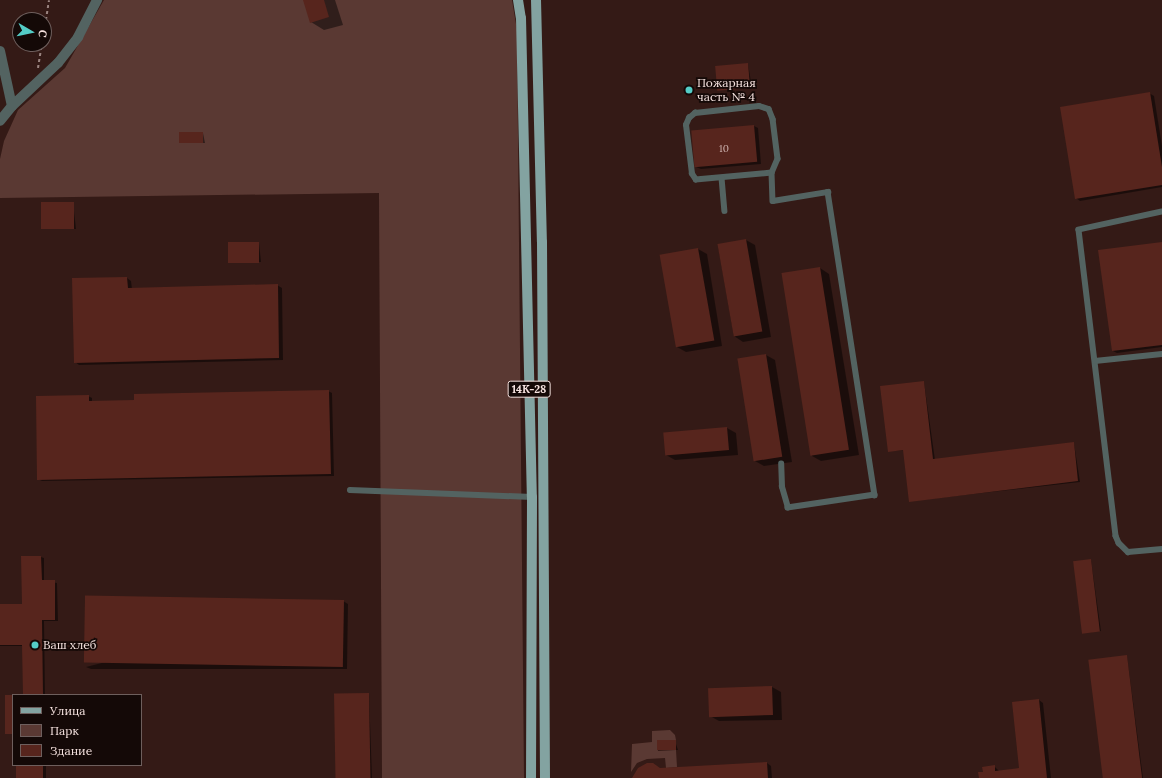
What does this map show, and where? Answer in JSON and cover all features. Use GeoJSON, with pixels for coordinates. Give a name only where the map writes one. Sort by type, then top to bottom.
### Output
{"type":"FeatureCollection","features":[{"type":"Feature","properties":{"kind":"main road","name":"14К-28"},"geometry":{"type":"LineString","coordinates":[[518,0],[521,18],[532,497],[531,778]]}},
{"type":"Feature","properties":{"kind":"main road","name":"14К-28"},"geometry":{"type":"LineString","coordinates":[[536,0],[542,250],[545,778]]}},
{"type":"Feature","properties":{"kind":"street"},"geometry":{"type":"LineString","coordinates":[[0,121],[12,106],[35,86],[58,62],[78,37],[97,0]]}},
{"type":"Feature","properties":{"kind":"street"},"geometry":{"type":"LineString","coordinates":[[0,51],[12,106]]}},
{"type":"Feature","properties":{"kind":"lane"},"geometry":{"type":"LineString","coordinates":[[772,172],[696,180],[692,174],[686,125],[695,113],[760,106],[769,109],[773,119],[778,159],[772,172],[773,201],[828,192],[875,495],[788,508],[782,487],[781,464]]}},
{"type":"Feature","properties":{"kind":"lane"},"geometry":{"type":"LineString","coordinates":[[722,178],[726,211]]}},
{"type":"Feature","properties":{"kind":"lane"},"geometry":{"type":"LineString","coordinates":[[1162,212],[1079,230],[1119,543],[1128,552],[1162,550]]}},
{"type":"Feature","properties":{"kind":"lane"},"geometry":{"type":"LineString","coordinates":[[1095,361],[1162,354]]}},
{"type":"Feature","properties":{"kind":"lane"},"geometry":{"type":"LineString","coordinates":[[350,490],[532,497]]}},
{"type":"Feature","properties":{"kind":"path"},"geometry":{"type":"LineString","coordinates":[[47,12],[49,0]]}},
{"type":"Feature","properties":{"kind":"path"},"geometry":{"type":"LineString","coordinates":[[35,86],[41,52]]}},
{"type":"Feature","properties":{"kind":"green space"},"geometry":{"type":"Polygon","coordinates":[[[104,0],[512,0],[517,30],[524,778],[382,778],[379,193],[0,198],[0,159],[4,141],[18,110],[65,68],[104,0]]]}},
{"type":"Feature","properties":{"kind":"green space"},"geometry":{"type":"Polygon","coordinates":[[[670,730],[675,735],[676,740],[657,741],[658,751],[676,750],[677,767],[666,768],[665,758],[647,759],[637,763],[631,772],[632,744],[652,742],[652,731],[670,730]]]}},
{"type":"Feature","properties":{"kind":"building"},"geometry":{"type":"Polygon","coordinates":[[[303,0],[324,0],[329,17],[310,23],[303,0]]]}},
{"type":"Feature","properties":{"kind":"building"},"geometry":{"type":"Polygon","coordinates":[[[748,63],[750,88],[717,91],[715,66],[748,63]]]}},
{"type":"Feature","properties":{"kind":"building"},"geometry":{"type":"Polygon","coordinates":[[[1150,92],[1162,167],[1162,185],[1075,199],[1060,107],[1150,92]]]}},
{"type":"Feature","properties":{"kind":"building"},"geometry":{"type":"Polygon","coordinates":[[[754,125],[757,162],[694,167],[691,130],[754,125]]]}},
{"type":"Feature","properties":{"kind":"building"},"geometry":{"type":"Polygon","coordinates":[[[179,132],[203,132],[203,143],[179,143],[179,132]]]}},
{"type":"Feature","properties":{"kind":"building"},"geometry":{"type":"Polygon","coordinates":[[[41,202],[74,202],[74,229],[41,229],[41,202]]]}},
{"type":"Feature","properties":{"kind":"building"},"geometry":{"type":"Polygon","coordinates":[[[746,239],[762,332],[734,337],[717,244],[746,239]]]}},
{"type":"Feature","properties":{"kind":"building"},"geometry":{"type":"Polygon","coordinates":[[[228,242],[259,242],[259,263],[228,263],[228,242]]]}},
{"type":"Feature","properties":{"kind":"building"},"geometry":{"type":"Polygon","coordinates":[[[1162,242],[1162,345],[1112,351],[1098,250],[1162,242]]]}},
{"type":"Feature","properties":{"kind":"building"},"geometry":{"type":"Polygon","coordinates":[[[698,248],[714,341],[676,347],[660,255],[698,248]]]}},
{"type":"Feature","properties":{"kind":"building"},"geometry":{"type":"Polygon","coordinates":[[[820,267],[849,450],[810,456],[781,273],[820,267]]]}},
{"type":"Feature","properties":{"kind":"building"},"geometry":{"type":"Polygon","coordinates":[[[127,277],[128,288],[278,284],[279,358],[74,363],[72,278],[127,277]]]}},
{"type":"Feature","properties":{"kind":"building"},"geometry":{"type":"Polygon","coordinates":[[[766,354],[782,457],[754,461],[737,359],[766,354]]]}},
{"type":"Feature","properties":{"kind":"building"},"geometry":{"type":"Polygon","coordinates":[[[924,381],[933,459],[1074,442],[1078,481],[909,502],[903,450],[888,452],[880,386],[924,381]]]}},
{"type":"Feature","properties":{"kind":"building"},"geometry":{"type":"Polygon","coordinates":[[[329,390],[331,474],[37,480],[36,396],[89,395],[89,401],[134,400],[134,394],[329,390]]]}},
{"type":"Feature","properties":{"kind":"building"},"geometry":{"type":"Polygon","coordinates":[[[727,427],[729,450],[665,455],[663,433],[727,427]]]}},
{"type":"Feature","properties":{"kind":"building"},"geometry":{"type":"Polygon","coordinates":[[[21,556],[41,556],[42,580],[55,580],[55,620],[42,620],[43,694],[23,694],[22,645],[0,645],[0,604],[22,604],[21,556]]]}},
{"type":"Feature","properties":{"kind":"building"},"geometry":{"type":"Polygon","coordinates":[[[1091,559],[1100,631],[1082,634],[1073,561],[1091,559]]]}},
{"type":"Feature","properties":{"kind":"building"},"geometry":{"type":"Polygon","coordinates":[[[85,595],[344,600],[343,667],[84,662],[85,595]]]}},
{"type":"Feature","properties":{"kind":"building"},"geometry":{"type":"Polygon","coordinates":[[[1127,655],[1142,778],[1103,778],[1088,660],[1127,655]]]}},
{"type":"Feature","properties":{"kind":"building"},"geometry":{"type":"Polygon","coordinates":[[[772,686],[773,715],[709,717],[708,688],[772,686]]]}},
{"type":"Feature","properties":{"kind":"building"},"geometry":{"type":"Polygon","coordinates":[[[369,693],[370,778],[335,778],[334,694],[369,693]]]}},
{"type":"Feature","properties":{"kind":"building"},"geometry":{"type":"Polygon","coordinates":[[[5,695],[12,695],[12,734],[5,734],[5,695]]]}},
{"type":"Feature","properties":{"kind":"building"},"geometry":{"type":"Polygon","coordinates":[[[1039,699],[1047,778],[979,778],[978,772],[983,772],[982,767],[995,765],[995,771],[1019,768],[1012,702],[1039,699]]]}},
{"type":"Feature","properties":{"kind":"building"},"geometry":{"type":"Polygon","coordinates":[[[657,740],[676,740],[676,750],[657,750],[657,740]]]}},
{"type":"Feature","properties":{"kind":"building"},"geometry":{"type":"Polygon","coordinates":[[[767,762],[768,778],[632,778],[638,768],[647,763],[653,763],[660,768],[767,762]]]}},
{"type":"Feature","properties":{"kind":"building"},"geometry":{"type":"Polygon","coordinates":[[[16,766],[43,766],[43,778],[16,778],[16,766]]]}},
{"type":"Feature","properties":{"kind":"place","name":"Пожарная часть № 4"},"geometry":{"type":"Point","coordinates":[689,90]}},
{"type":"Feature","properties":{"kind":"place","name":"Ваш хлеб"},"geometry":{"type":"Point","coordinates":[35,645]}}]}
